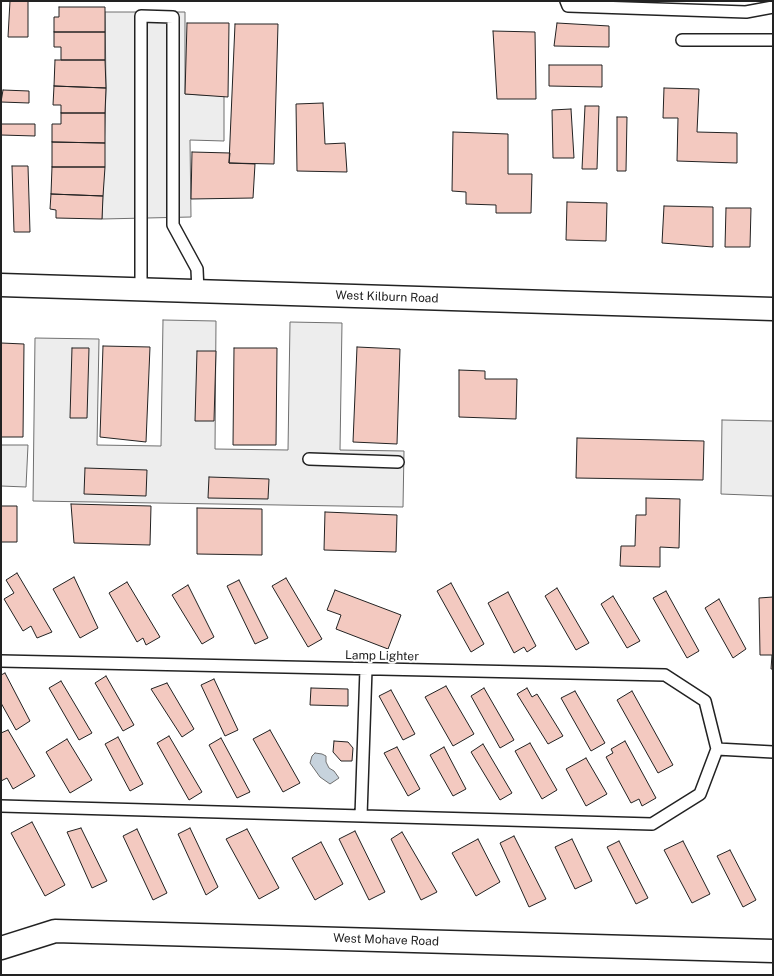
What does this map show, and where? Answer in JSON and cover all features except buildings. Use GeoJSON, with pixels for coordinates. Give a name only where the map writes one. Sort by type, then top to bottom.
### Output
{"type":"FeatureCollection","features":[{"type":"Feature","properties":{"kind":"street","name":"West Kilburn Road"},"geometry":{"type":"LineString","coordinates":[[1,286],[773,309]]}},
{"type":"Feature","properties":{"kind":"street","name":"West Mohave Road"},"geometry":{"type":"LineString","coordinates":[[1,948],[55,931],[773,951]]}},
{"type":"Feature","properties":{"kind":"lane"},"geometry":{"type":"LineString","coordinates":[[566,1],[568,6],[746,12],[773,7]]}},
{"type":"Feature","properties":{"kind":"lane"},"geometry":{"type":"LineString","coordinates":[[141,290],[141,16],[173,17],[173,225],[197,269],[198,292]]}},
{"type":"Feature","properties":{"kind":"lane"},"geometry":{"type":"LineString","coordinates":[[682,40],[773,40]]}},
{"type":"Feature","properties":{"kind":"lane"},"geometry":{"type":"LineString","coordinates":[[309,459],[398,462]]}},
{"type":"Feature","properties":{"kind":"lane","name":"Lamp Lighter"},"geometry":{"type":"LineString","coordinates":[[1,661],[665,675],[705,701],[717,749]]}},
{"type":"Feature","properties":{"kind":"lane"},"geometry":{"type":"LineString","coordinates":[[361,816],[366,669]]}},
{"type":"Feature","properties":{"kind":"lane"},"geometry":{"type":"LineString","coordinates":[[1,806],[652,824],[700,794],[717,749],[773,752]]}},
{"type":"Feature","properties":{"kind":"shaded area"},"geometry":{"type":"Polygon","coordinates":[[[105,12],[185,12],[185,94],[224,96],[224,141],[190,140],[191,217],[102,219],[106,88],[105,12]]]}},
{"type":"Feature","properties":{"kind":"shaded area"},"geometry":{"type":"Polygon","coordinates":[[[163,320],[216,321],[215,449],[288,450],[290,322],[342,323],[340,450],[404,451],[403,507],[33,501],[35,338],[99,339],[97,445],[161,446],[163,320]]]}},
{"type":"Feature","properties":{"kind":"shaded area"},"geometry":{"type":"Polygon","coordinates":[[[722,420],[773,421],[773,496],[721,494],[722,420]]]}},
{"type":"Feature","properties":{"kind":"shaded area"},"geometry":{"type":"Polygon","coordinates":[[[1,445],[28,445],[26,487],[1,486],[1,445]]]}},
{"type":"Feature","properties":{"kind":"shaded area"},"geometry":{"type":"Polygon","coordinates":[[[315,753],[326,756],[329,768],[339,778],[330,784],[320,777],[310,763],[315,753]]]}}]}
